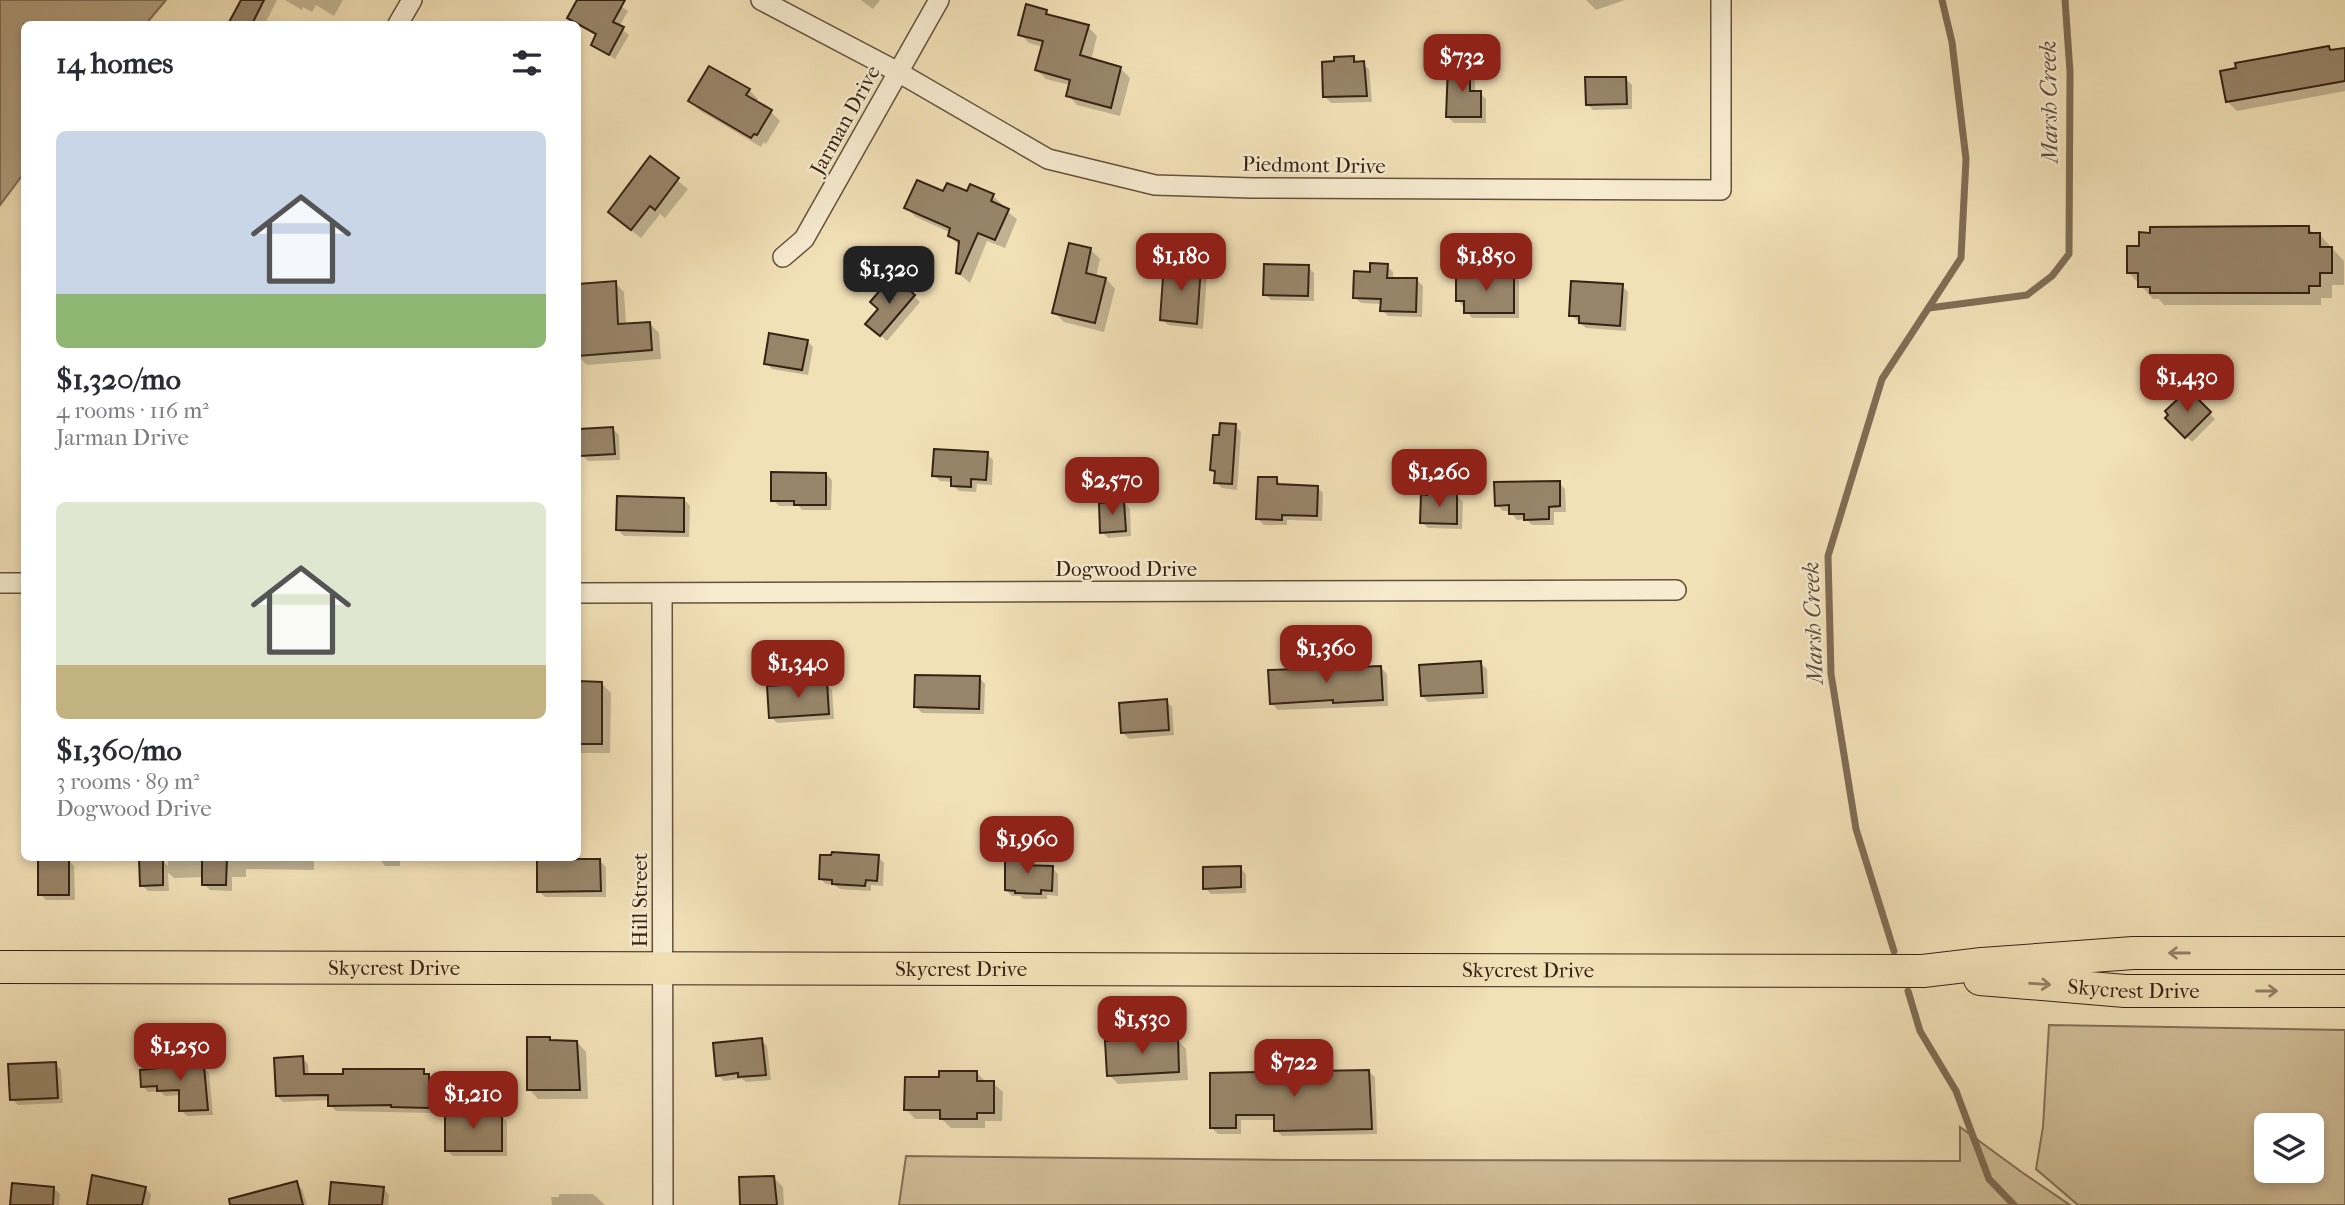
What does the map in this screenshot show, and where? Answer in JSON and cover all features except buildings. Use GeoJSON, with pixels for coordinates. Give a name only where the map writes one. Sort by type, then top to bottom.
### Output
{"type":"FeatureCollection","features":[{"type":"Feature","properties":{"kind":"main road","name":"Skycrest Drive"},"geometry":{"type":"LineString","coordinates":[[0,967],[1923,971],[2133,953],[2345,953]]}},
{"type":"Feature","properties":{"kind":"main road","name":"Skycrest Drive"},"geometry":{"type":"LineString","coordinates":[[1923,971],[1987,980],[2124,990],[2345,991]]}},
{"type":"Feature","properties":{"kind":"street"},"geometry":{"type":"LineString","coordinates":[[400,21],[412,0]]}},
{"type":"Feature","properties":{"kind":"street","name":"Piedmont Drive"},"geometry":{"type":"LineString","coordinates":[[761,0],[898,72],[1048,159],[1155,185],[1252,188],[1721,190],[1721,0]]}},
{"type":"Feature","properties":{"kind":"street","name":"Jarman Drive"},"geometry":{"type":"LineString","coordinates":[[783,257],[804,239],[939,0]]}},
{"type":"Feature","properties":{"kind":"street"},"geometry":{"type":"LineString","coordinates":[[0,583],[21,583]]}},
{"type":"Feature","properties":{"kind":"street","name":"Dogwood Drive"},"geometry":{"type":"LineString","coordinates":[[581,593],[1675,590]]}},
{"type":"Feature","properties":{"kind":"street","name":"Hill Street"},"geometry":{"type":"LineString","coordinates":[[662,594],[663,1205]]}},
{"type":"Feature","properties":{"kind":"shaded area"},"geometry":{"type":"Polygon","coordinates":[[[0,0],[166,0],[148,21],[21,21],[21,177],[0,205],[0,0]]]}},
{"type":"Feature","properties":{"kind":"shaded area"},"geometry":{"type":"Polygon","coordinates":[[[2049,1025],[2345,1030],[2345,1205],[2078,1205],[2036,1169],[2043,1127],[2049,1025]]]}},
{"type":"Feature","properties":{"kind":"shaded area"},"geometry":{"type":"Polygon","coordinates":[[[1960,1127],[2070,1205],[899,1205],[906,1156],[1293,1160],[1960,1161],[1960,1127]]]}},
{"type":"Feature","properties":{"kind":"waterway","name":"Marsh Creek"},"geometry":{"type":"LineString","coordinates":[[1894,951],[1856,829],[1831,674],[1828,556],[1882,379],[1961,258],[1966,159],[1952,42],[1942,0]]}},
{"type":"Feature","properties":{"kind":"waterway","name":"Marsh Creek"},"geometry":{"type":"LineString","coordinates":[[1929,308],[2027,295],[2052,276],[2069,254],[2070,72],[2065,0]]}},
{"type":"Feature","properties":{"kind":"waterway","name":"Marsh Creek"},"geometry":{"type":"LineString","coordinates":[[1908,991],[1920,1031],[1956,1091],[1989,1179],[2014,1205]]}}]}
